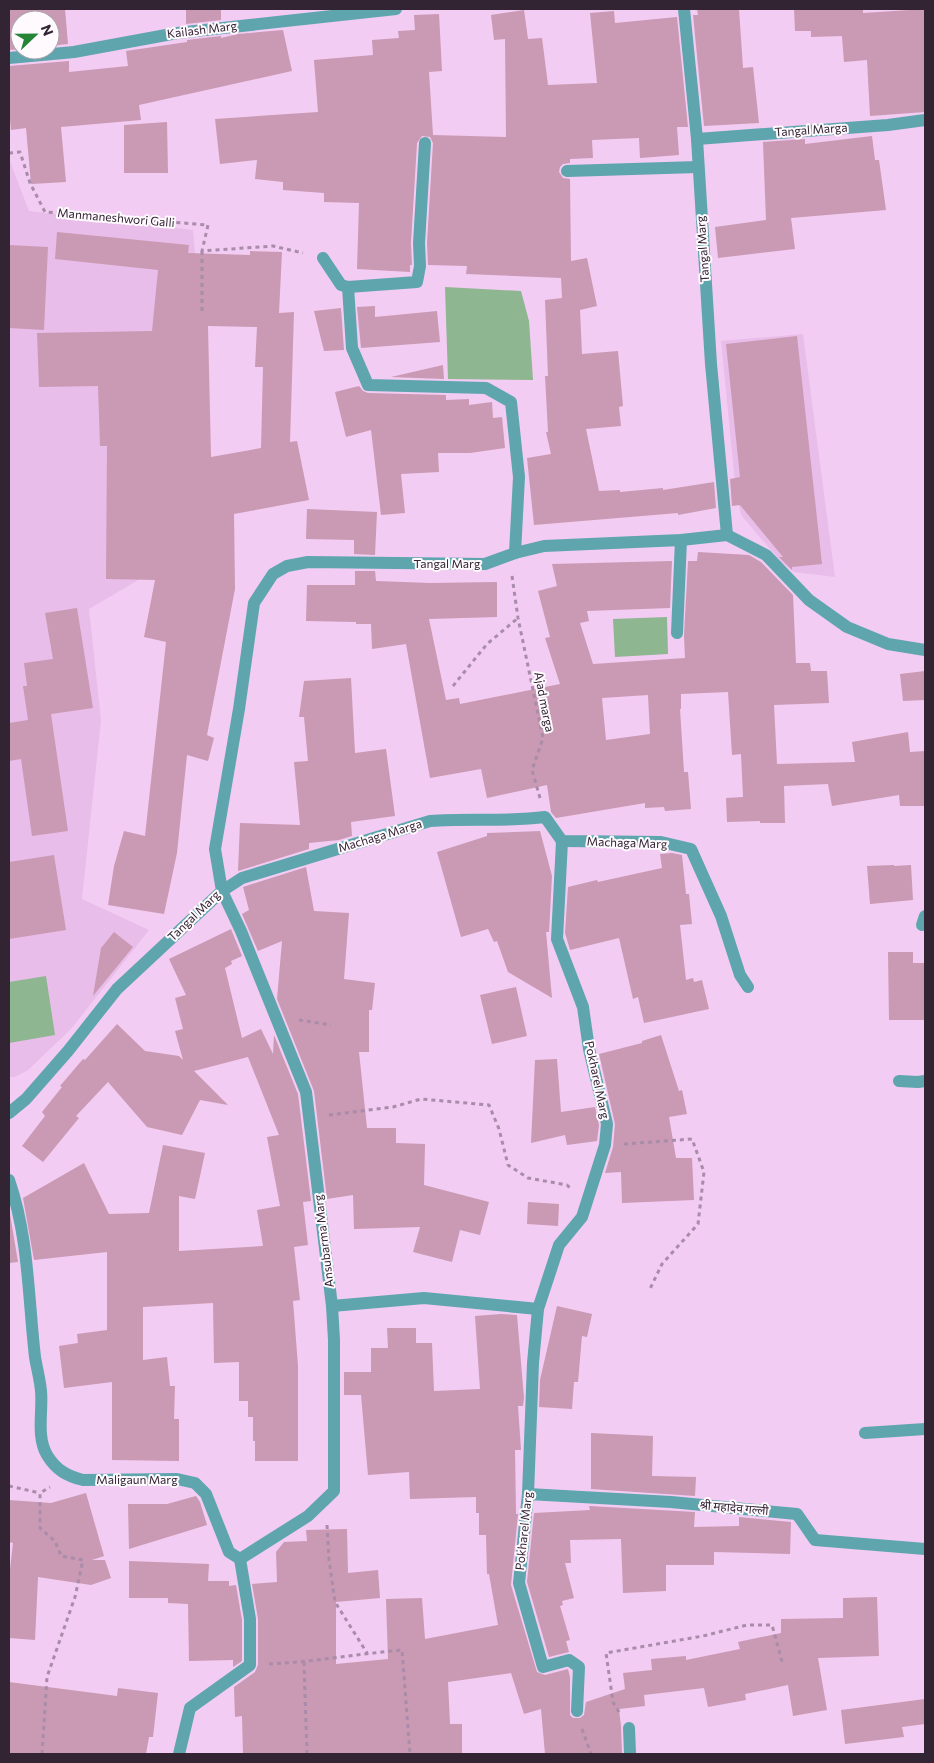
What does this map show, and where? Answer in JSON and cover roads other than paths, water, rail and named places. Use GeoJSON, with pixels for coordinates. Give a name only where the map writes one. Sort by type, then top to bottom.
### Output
{"type":"FeatureCollection","features":[{"type":"Feature","properties":{"kind":"street","name":"Kailash Marg"},"geometry":{"type":"LineString","coordinates":[[9,58],[74,52],[177,33],[396,9]]}},
{"type":"Feature","properties":{"kind":"street","name":"Tangal Marg"},"geometry":{"type":"LineString","coordinates":[[9,1113],[26,1099],[62,1058],[117,990],[222,890],[215,849],[239,709],[254,604],[273,574],[287,566],[308,562],[485,564],[515,553],[544,546],[681,540],[727,535],[711,364],[697,139],[684,9]]}},
{"type":"Feature","properties":{"kind":"street","name":"Tangal Marga"},"geometry":{"type":"LineString","coordinates":[[697,139],[888,125],[925,120]]}},
{"type":"Feature","properties":{"kind":"street"},"geometry":{"type":"LineString","coordinates":[[323,258],[341,286],[417,282],[420,266],[419,243],[425,143]]}},
{"type":"Feature","properties":{"kind":"street"},"geometry":{"type":"LineString","coordinates":[[567,172],[698,167]]}},
{"type":"Feature","properties":{"kind":"street"},"geometry":{"type":"LineString","coordinates":[[348,287],[352,348],[368,385],[486,388],[510,402],[520,477],[515,553]]}},
{"type":"Feature","properties":{"kind":"street"},"geometry":{"type":"LineString","coordinates":[[727,535],[766,555],[809,600],[847,627],[888,644],[925,650]]}},
{"type":"Feature","properties":{"kind":"street"},"geometry":{"type":"LineString","coordinates":[[678,633],[681,540]]}},
{"type":"Feature","properties":{"kind":"street","name":"Machaga Marga"},"geometry":{"type":"LineString","coordinates":[[222,890],[242,878],[430,821],[459,819],[520,820],[545,817],[562,841]]}},
{"type":"Feature","properties":{"kind":"street","name":"Machaga Marg"},"geometry":{"type":"LineString","coordinates":[[562,841],[661,842],[691,849],[721,916],[740,975],[748,987]]}},
{"type":"Feature","properties":{"kind":"street","name":"Pokharel Marg"},"geometry":{"type":"LineString","coordinates":[[562,841],[558,939],[583,1007],[589,1049],[607,1124],[606,1145],[582,1217],[559,1246],[538,1309],[533,1364],[528,1494],[519,1583],[543,1667],[569,1660],[579,1667],[577,1711]]}},
{"type":"Feature","properties":{"kind":"street","name":"Ansubarma Marg"},"geometry":{"type":"LineString","coordinates":[[222,890],[241,931],[306,1092],[332,1306],[334,1340],[334,1491],[308,1516],[240,1559]]}},
{"type":"Feature","properties":{"kind":"street"},"geometry":{"type":"LineString","coordinates":[[899,1081],[925,1081]]}},
{"type":"Feature","properties":{"kind":"street","name":"Maligaun Marg"},"geometry":{"type":"LineString","coordinates":[[9,1180],[25,1242],[35,1358],[41,1392],[41,1436],[46,1454],[56,1467],[68,1476],[83,1480],[177,1479],[195,1483],[206,1494],[229,1552],[240,1559]]}},
{"type":"Feature","properties":{"kind":"street"},"geometry":{"type":"LineString","coordinates":[[332,1306],[424,1298],[538,1309]]}},
{"type":"Feature","properties":{"kind":"street"},"geometry":{"type":"LineString","coordinates":[[865,1433],[925,1429]]}},
{"type":"Feature","properties":{"kind":"street","name":"श्री महादेव गल्ली"},"geometry":{"type":"LineString","coordinates":[[528,1494],[662,1501],[797,1514],[815,1540],[925,1549]]}},
{"type":"Feature","properties":{"kind":"street"},"geometry":{"type":"LineString","coordinates":[[179,1754],[190,1708],[250,1665],[250,1619],[240,1559]]}},
{"type":"Feature","properties":{"kind":"street"},"geometry":{"type":"LineString","coordinates":[[629,1728],[630,1754]]}}]}
